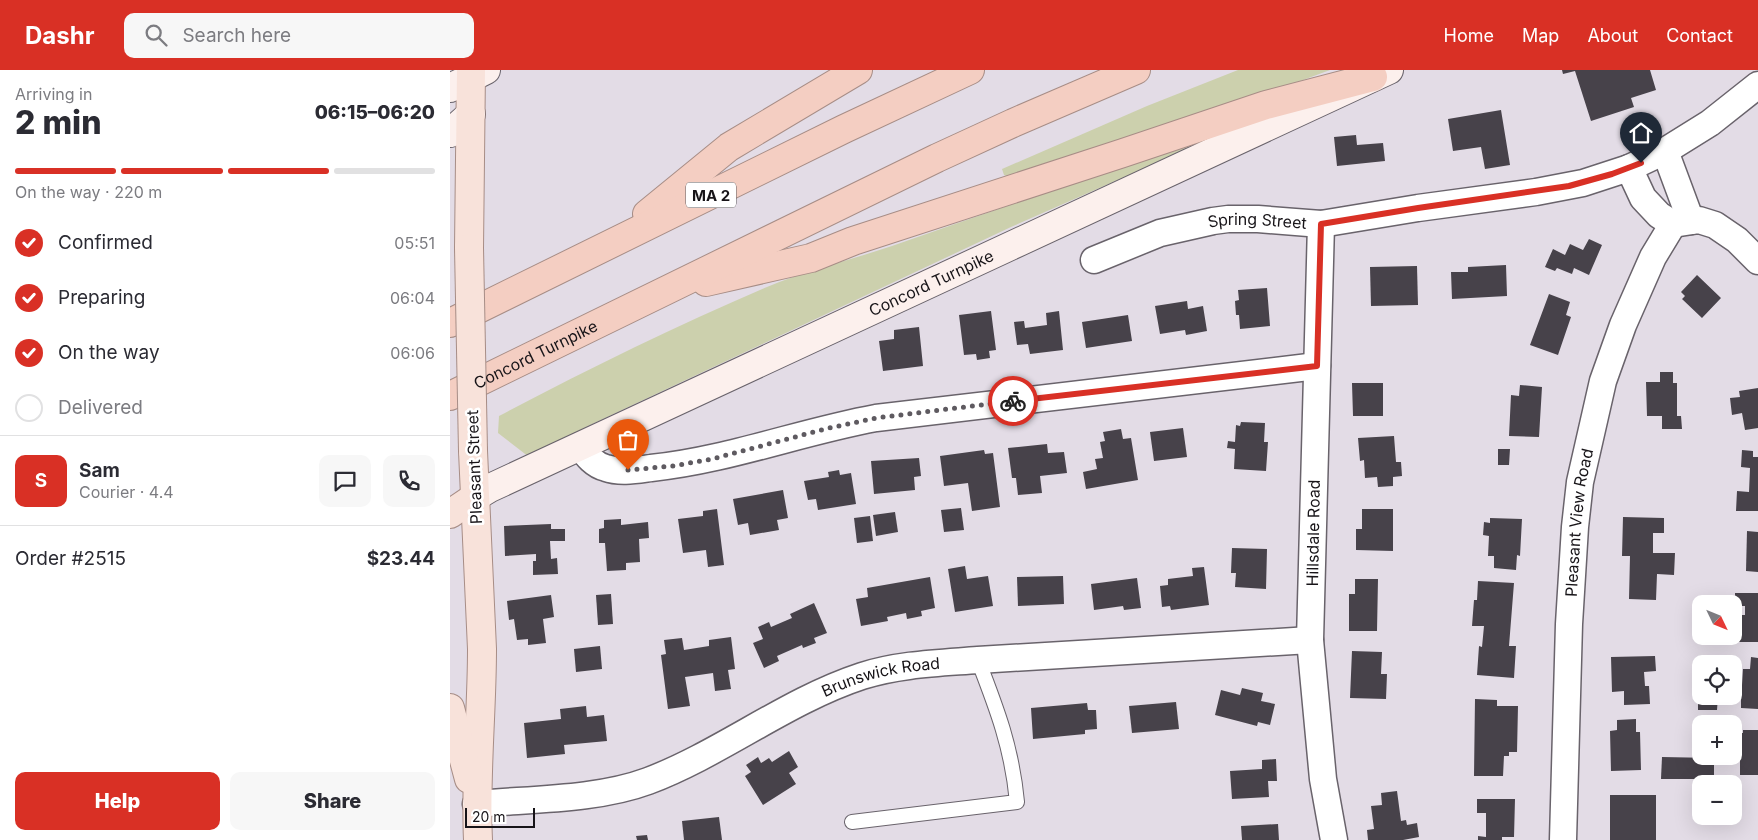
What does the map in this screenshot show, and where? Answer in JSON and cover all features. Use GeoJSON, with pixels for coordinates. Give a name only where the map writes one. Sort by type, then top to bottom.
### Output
{"type":"FeatureCollection","features":[{"type":"Feature","properties":{"kind":"highway"},"geometry":{"type":"LineString","coordinates":[[608,245],[729,147],[858,70]]}},
{"type":"Feature","properties":{"kind":"highway","name":"MA 2"},"geometry":{"type":"LineString","coordinates":[[450,323],[844,129],[970,70]]}},
{"type":"Feature","properties":{"kind":"highway","name":"Concord Turnpike"},"geometry":{"type":"LineString","coordinates":[[450,396],[937,158],[1136,70]]}},
{"type":"Feature","properties":{"kind":"highway"},"geometry":{"type":"LineString","coordinates":[[661,293],[811,258],[854,241],[1266,105],[1381,74]]}},
{"type":"Feature","properties":{"kind":"main road","name":"Concord Turnpike"},"geometry":{"type":"LineString","coordinates":[[475,497],[490,488],[1381,74]]}},
{"type":"Feature","properties":{"kind":"main road","name":"Pleasant Street"},"geometry":{"type":"LineString","coordinates":[[470,76],[469,248],[473,451],[482,649],[476,804],[478,840]]}},
{"type":"Feature","properties":{"kind":"main road"},"geometry":{"type":"LineString","coordinates":[[450,133],[471,114]]}},
{"type":"Feature","properties":{"kind":"main road"},"geometry":{"type":"LineString","coordinates":[[450,514],[475,497]]}},
{"type":"Feature","properties":{"kind":"main road","name":"Pleasant Street"},"geometry":{"type":"LineString","coordinates":[[450,708],[476,804]]}},
{"type":"Feature","properties":{"kind":"street","name":"Spring Street"},"geometry":{"type":"LineString","coordinates":[[1094,260],[1160,233],[1213,221],[1250,219],[1321,224],[1569,186],[1629,168],[1665,151],[1710,123],[1758,86]]}},
{"type":"Feature","properties":{"kind":"street"},"geometry":{"type":"LineString","coordinates":[[1665,151],[1682,222]]}},
{"type":"Feature","properties":{"kind":"street"},"geometry":{"type":"LineString","coordinates":[[1629,168],[1639,192],[1659,216],[1682,222],[1704,221],[1723,229],[1758,261]]}},
{"type":"Feature","properties":{"kind":"street","name":"Pleasant View Road"},"geometry":{"type":"LineString","coordinates":[[1563,840],[1569,634],[1575,527],[1580,482],[1603,381],[1623,325],[1653,257],[1682,222]]}},
{"type":"Feature","properties":{"kind":"street","name":"Hillsdale Road"},"geometry":{"type":"LineString","coordinates":[[1321,224],[1310,640],[1323,779],[1334,840]]}},
{"type":"Feature","properties":{"kind":"street"},"geometry":{"type":"LineString","coordinates":[[580,446],[592,461],[608,469],[628,470],[664,467],[712,459],[829,428],[876,418],[1317,366]]}},
{"type":"Feature","properties":{"kind":"street","name":"Brunswick Road"},"geometry":{"type":"LineString","coordinates":[[476,804],[575,796],[625,788],[647,782],[844,683],[884,671],[978,660],[1310,640]]}},
{"type":"Feature","properties":{"kind":"lane"},"geometry":{"type":"LineString","coordinates":[[852,822],[1017,802],[1015,780],[1006,738],[997,708],[978,660]]}},
{"type":"Feature","properties":{"kind":"green space"},"geometry":{"type":"Polygon","coordinates":[[[1238,70],[1330,70],[1279,89],[1009,177],[1004,175],[1002,169],[1147,106],[1238,70]]]}},
{"type":"Feature","properties":{"kind":"green space"},"geometry":{"type":"Polygon","coordinates":[[[1193,145],[1011,227],[588,426],[529,457],[498,433],[499,416],[632,349],[767,287],[1080,181],[1193,145]]]}},
{"type":"Feature","properties":{"kind":"building"},"geometry":{"type":"Polygon","coordinates":[[[1562,70],[1650,70],[1656,90],[1631,98],[1634,107],[1591,121],[1575,71],[1563,74],[1562,70]]]}},
{"type":"Feature","properties":{"kind":"building"},"geometry":{"type":"Polygon","coordinates":[[[1501,110],[1510,165],[1485,169],[1481,147],[1453,151],[1448,119],[1501,110]]]}},
{"type":"Feature","properties":{"kind":"building"},"geometry":{"type":"Polygon","coordinates":[[[1356,135],[1357,145],[1383,143],[1385,161],[1337,166],[1334,137],[1356,135]]]}},
{"type":"Feature","properties":{"kind":"building"},"geometry":{"type":"Polygon","coordinates":[[[1589,239],[1602,245],[1589,275],[1574,268],[1572,274],[1557,268],[1555,271],[1545,267],[1553,249],[1565,255],[1570,244],[1583,250],[1589,239]]]}},
{"type":"Feature","properties":{"kind":"building"},"geometry":{"type":"Polygon","coordinates":[[[1506,265],[1507,296],[1452,299],[1451,272],[1468,272],[1468,267],[1506,265]]]}},
{"type":"Feature","properties":{"kind":"building"},"geometry":{"type":"Polygon","coordinates":[[[1417,266],[1418,305],[1371,306],[1370,267],[1417,266]]]}},
{"type":"Feature","properties":{"kind":"building"},"geometry":{"type":"Polygon","coordinates":[[[1697,275],[1721,298],[1702,318],[1682,299],[1685,296],[1681,292],[1697,275]]]}},
{"type":"Feature","properties":{"kind":"building"},"geometry":{"type":"Polygon","coordinates":[[[1267,288],[1270,326],[1240,329],[1235,301],[1239,300],[1238,290],[1267,288]]]}},
{"type":"Feature","properties":{"kind":"building"},"geometry":{"type":"Polygon","coordinates":[[[1549,294],[1570,302],[1566,315],[1571,317],[1558,355],[1530,345],[1549,294]]]}},
{"type":"Feature","properties":{"kind":"building"},"geometry":{"type":"Polygon","coordinates":[[[1187,301],[1188,309],[1203,306],[1207,331],[1186,335],[1185,330],[1160,334],[1155,306],[1187,301]]]}},
{"type":"Feature","properties":{"kind":"building"},"geometry":{"type":"Polygon","coordinates":[[[991,311],[996,350],[989,351],[990,358],[977,360],[976,354],[964,355],[959,315],[991,311]]]}},
{"type":"Feature","properties":{"kind":"building"},"geometry":{"type":"Polygon","coordinates":[[[1059,311],[1063,350],[1030,354],[1028,344],[1017,345],[1014,322],[1024,321],[1025,328],[1047,325],[1046,313],[1059,311]]]}},
{"type":"Feature","properties":{"kind":"building"},"geometry":{"type":"Polygon","coordinates":[[[1128,315],[1132,341],[1086,348],[1082,322],[1128,315]]]}},
{"type":"Feature","properties":{"kind":"building"},"geometry":{"type":"Polygon","coordinates":[[[919,327],[923,366],[883,371],[879,341],[894,339],[894,330],[919,327]]]}},
{"type":"Feature","properties":{"kind":"building"},"geometry":{"type":"Polygon","coordinates":[[[1660,372],[1673,372],[1673,383],[1677,383],[1677,416],[1681,416],[1682,429],[1662,429],[1662,416],[1647,416],[1646,382],[1660,382],[1660,372]]]}},
{"type":"Feature","properties":{"kind":"building"},"geometry":{"type":"Polygon","coordinates":[[[1352,383],[1383,383],[1383,416],[1353,416],[1352,383]]]}},
{"type":"Feature","properties":{"kind":"building"},"geometry":{"type":"Polygon","coordinates":[[[1520,385],[1542,387],[1539,437],[1509,436],[1511,395],[1519,396],[1520,385]]]}},
{"type":"Feature","properties":{"kind":"building"},"geometry":{"type":"Polygon","coordinates":[[[1758,388],[1758,428],[1745,430],[1742,413],[1732,415],[1730,398],[1740,397],[1739,391],[1758,388]]]}},
{"type":"Feature","properties":{"kind":"building"},"geometry":{"type":"Polygon","coordinates":[[[1241,422],[1265,423],[1264,442],[1268,442],[1266,471],[1234,469],[1235,449],[1227,448],[1228,441],[1235,442],[1236,425],[1240,426],[1241,422]]]}},
{"type":"Feature","properties":{"kind":"building"},"geometry":{"type":"Polygon","coordinates":[[[1183,428],[1187,457],[1154,461],[1150,432],[1183,428]]]}},
{"type":"Feature","properties":{"kind":"building"},"geometry":{"type":"Polygon","coordinates":[[[1121,429],[1123,439],[1131,438],[1138,480],[1086,489],[1083,472],[1097,469],[1095,459],[1103,458],[1100,442],[1105,441],[1103,432],[1121,429]]]}},
{"type":"Feature","properties":{"kind":"building"},"geometry":{"type":"Polygon","coordinates":[[[1394,436],[1396,462],[1401,462],[1402,476],[1393,477],[1393,486],[1378,487],[1377,477],[1365,478],[1364,460],[1360,461],[1358,438],[1394,436]]]}},
{"type":"Feature","properties":{"kind":"building"},"geometry":{"type":"Polygon","coordinates":[[[1047,444],[1048,453],[1064,452],[1067,473],[1040,476],[1042,493],[1018,495],[1016,478],[1012,478],[1008,448],[1047,444]]]}},
{"type":"Feature","properties":{"kind":"building"},"geometry":{"type":"Polygon","coordinates":[[[1498,449],[1510,449],[1509,465],[1498,465],[1498,449]]]}},
{"type":"Feature","properties":{"kind":"building"},"geometry":{"type":"Polygon","coordinates":[[[984,450],[985,454],[993,453],[1000,507],[972,511],[968,483],[944,486],[940,456],[984,450]]]}},
{"type":"Feature","properties":{"kind":"building"},"geometry":{"type":"Polygon","coordinates":[[[1742,450],[1753,451],[1753,457],[1758,457],[1758,511],[1736,511],[1737,491],[1749,492],[1750,468],[1741,467],[1742,450]]]}},
{"type":"Feature","properties":{"kind":"building"},"geometry":{"type":"Polygon","coordinates":[[[919,458],[921,476],[914,477],[915,490],[874,494],[871,461],[919,458]]]}},
{"type":"Feature","properties":{"kind":"building"},"geometry":{"type":"Polygon","coordinates":[[[839,470],[840,475],[851,473],[856,504],[818,510],[816,499],[808,500],[804,481],[829,477],[828,472],[839,470]]]}},
{"type":"Feature","properties":{"kind":"building"},"geometry":{"type":"Polygon","coordinates":[[[783,490],[788,518],[777,520],[779,530],[750,535],[748,523],[738,525],[733,499],[783,490]]]}},
{"type":"Feature","properties":{"kind":"building"},"geometry":{"type":"Polygon","coordinates":[[[961,508],[964,530],[944,532],[941,510],[961,508]]]}},
{"type":"Feature","properties":{"kind":"building"},"geometry":{"type":"Polygon","coordinates":[[[717,509],[724,565],[708,567],[706,550],[683,553],[678,519],[703,516],[703,511],[717,509]]]}},
{"type":"Feature","properties":{"kind":"building"},"geometry":{"type":"Polygon","coordinates":[[[1362,509],[1393,509],[1393,551],[1356,550],[1356,529],[1362,529],[1362,509]]]}},
{"type":"Feature","properties":{"kind":"building"},"geometry":{"type":"Polygon","coordinates":[[[895,512],[898,532],[876,536],[873,515],[895,512]]]}},
{"type":"Feature","properties":{"kind":"building"},"geometry":{"type":"Polygon","coordinates":[[[870,516],[873,541],[857,543],[854,518],[870,516]]]}},
{"type":"Feature","properties":{"kind":"building"},"geometry":{"type":"Polygon","coordinates":[[[1623,517],[1664,518],[1664,533],[1653,533],[1653,553],[1675,553],[1674,575],[1657,574],[1656,600],[1629,599],[1630,556],[1622,556],[1623,517]]]}},
{"type":"Feature","properties":{"kind":"building"},"geometry":{"type":"Polygon","coordinates":[[[1490,518],[1522,519],[1520,556],[1517,555],[1516,570],[1494,568],[1494,556],[1488,556],[1489,536],[1483,535],[1484,522],[1490,523],[1490,518]]]}},
{"type":"Feature","properties":{"kind":"building"},"geometry":{"type":"Polygon","coordinates":[[[621,519],[621,525],[648,522],[649,538],[639,539],[640,562],[626,563],[626,570],[607,571],[605,543],[599,543],[599,529],[604,528],[604,520],[621,519]]]}},
{"type":"Feature","properties":{"kind":"building"},"geometry":{"type":"Polygon","coordinates":[[[551,524],[551,529],[565,529],[565,541],[550,541],[551,559],[557,558],[558,574],[533,575],[533,561],[536,561],[536,554],[505,556],[504,526],[551,524]]]}},
{"type":"Feature","properties":{"kind":"building"},"geometry":{"type":"Polygon","coordinates":[[[1747,531],[1758,532],[1758,572],[1746,571],[1747,531]]]}},
{"type":"Feature","properties":{"kind":"building"},"geometry":{"type":"Polygon","coordinates":[[[1232,548],[1267,549],[1266,589],[1235,587],[1236,573],[1231,573],[1232,548]]]}},
{"type":"Feature","properties":{"kind":"building"},"geometry":{"type":"Polygon","coordinates":[[[965,566],[967,579],[988,576],[993,606],[955,612],[948,569],[965,566]]]}},
{"type":"Feature","properties":{"kind":"building"},"geometry":{"type":"Polygon","coordinates":[[[1204,567],[1209,605],[1171,610],[1170,606],[1162,607],[1160,586],[1168,585],[1168,579],[1193,576],[1192,568],[1204,567]]]}},
{"type":"Feature","properties":{"kind":"building"},"geometry":{"type":"Polygon","coordinates":[[[1063,576],[1064,604],[1018,606],[1017,577],[1063,576]]]}},
{"type":"Feature","properties":{"kind":"building"},"geometry":{"type":"Polygon","coordinates":[[[930,577],[935,608],[921,611],[922,616],[907,619],[906,613],[887,617],[888,621],[861,626],[856,599],[868,597],[867,588],[930,577]]]}},
{"type":"Feature","properties":{"kind":"building"},"geometry":{"type":"Polygon","coordinates":[[[1137,578],[1141,608],[1124,610],[1123,606],[1094,610],[1091,584],[1137,578]]]}},
{"type":"Feature","properties":{"kind":"building"},"geometry":{"type":"Polygon","coordinates":[[[1355,579],[1378,579],[1377,631],[1349,631],[1349,594],[1355,594],[1355,579]]]}},
{"type":"Feature","properties":{"kind":"building"},"geometry":{"type":"Polygon","coordinates":[[[1478,581],[1514,583],[1509,646],[1516,646],[1514,678],[1477,675],[1479,646],[1482,647],[1484,626],[1472,626],[1474,600],[1477,600],[1478,581]]]}},
{"type":"Feature","properties":{"kind":"building"},"geometry":{"type":"Polygon","coordinates":[[[1735,593],[1758,593],[1758,642],[1742,642],[1742,615],[1745,615],[1745,606],[1742,606],[1742,595],[1735,595],[1735,593]]]}},
{"type":"Feature","properties":{"kind":"building"},"geometry":{"type":"Polygon","coordinates":[[[611,594],[613,624],[598,625],[596,595],[611,594]]]}},
{"type":"Feature","properties":{"kind":"building"},"geometry":{"type":"Polygon","coordinates":[[[551,595],[554,617],[543,619],[546,643],[528,645],[528,639],[517,640],[514,619],[509,620],[507,601],[551,595]]]}},
{"type":"Feature","properties":{"kind":"building"},"geometry":{"type":"Polygon","coordinates":[[[814,603],[827,633],[814,638],[816,643],[803,648],[802,645],[777,656],[779,661],[764,668],[753,643],[763,639],[758,627],[769,622],[771,627],[792,618],[790,614],[814,603]]]}},
{"type":"Feature","properties":{"kind":"building"},"geometry":{"type":"Polygon","coordinates":[[[731,637],[735,669],[728,670],[731,689],[715,691],[713,673],[685,677],[690,706],[668,709],[661,655],[666,654],[664,640],[682,638],[684,650],[709,646],[709,640],[731,637]]]}},
{"type":"Feature","properties":{"kind":"building"},"geometry":{"type":"Polygon","coordinates":[[[600,646],[602,669],[576,672],[574,649],[600,646]]]}},
{"type":"Feature","properties":{"kind":"building"},"geometry":{"type":"Polygon","coordinates":[[[1352,651],[1382,652],[1381,674],[1387,674],[1386,699],[1350,698],[1352,651]]]}},
{"type":"Feature","properties":{"kind":"building"},"geometry":{"type":"Polygon","coordinates":[[[1655,656],[1656,671],[1644,672],[1645,686],[1649,686],[1650,704],[1624,705],[1624,691],[1612,692],[1611,657],[1655,656]]]}},
{"type":"Feature","properties":{"kind":"building"},"geometry":{"type":"Polygon","coordinates":[[[1751,657],[1758,658],[1758,709],[1741,708],[1743,669],[1750,669],[1751,657]]]}},
{"type":"Feature","properties":{"kind":"building"},"geometry":{"type":"Polygon","coordinates":[[[1242,688],[1263,693],[1261,701],[1275,704],[1270,725],[1258,722],[1257,726],[1215,715],[1221,690],[1240,695],[1242,688]]]}},
{"type":"Feature","properties":{"kind":"building"},"geometry":{"type":"Polygon","coordinates":[[[1475,699],[1497,700],[1497,706],[1518,706],[1517,752],[1509,752],[1509,756],[1504,756],[1503,776],[1474,776],[1475,699]]]}},
{"type":"Feature","properties":{"kind":"building"},"geometry":{"type":"Polygon","coordinates":[[[1176,702],[1179,729],[1132,733],[1129,706],[1176,702]]]}},
{"type":"Feature","properties":{"kind":"building"},"geometry":{"type":"Polygon","coordinates":[[[1087,703],[1088,710],[1096,710],[1097,729],[1085,730],[1085,734],[1033,739],[1031,708],[1087,703]]]}},
{"type":"Feature","properties":{"kind":"building"},"geometry":{"type":"Polygon","coordinates":[[[1698,705],[1717,705],[1717,710],[1698,710],[1698,705]]]}},
{"type":"Feature","properties":{"kind":"building"},"geometry":{"type":"Polygon","coordinates":[[[586,706],[587,717],[604,715],[607,741],[564,745],[565,754],[527,758],[524,723],[561,719],[560,709],[586,706]]]}},
{"type":"Feature","properties":{"kind":"building"},"geometry":{"type":"Polygon","coordinates":[[[1636,719],[1636,732],[1640,732],[1641,770],[1611,771],[1610,731],[1617,730],[1617,720],[1636,719]]]}},
{"type":"Feature","properties":{"kind":"building"},"geometry":{"type":"Polygon","coordinates":[[[1743,730],[1758,730],[1758,775],[1740,775],[1743,730]]]}},
{"type":"Feature","properties":{"kind":"building"},"geometry":{"type":"Polygon","coordinates":[[[789,751],[798,767],[789,773],[796,784],[763,805],[745,776],[751,772],[746,765],[758,757],[761,763],[769,758],[772,762],[789,751]]]}},
{"type":"Feature","properties":{"kind":"building"},"geometry":{"type":"Polygon","coordinates":[[[1662,757],[1692,758],[1692,765],[1714,765],[1714,775],[1692,775],[1692,779],[1661,779],[1662,757]]]}},
{"type":"Feature","properties":{"kind":"building"},"geometry":{"type":"Polygon","coordinates":[[[1276,759],[1277,781],[1268,781],[1269,797],[1232,799],[1230,771],[1262,769],[1262,760],[1276,759]]]}},
{"type":"Feature","properties":{"kind":"building"},"geometry":{"type":"Polygon","coordinates":[[[1397,791],[1401,821],[1406,820],[1407,825],[1417,823],[1419,837],[1403,840],[1368,840],[1367,830],[1374,829],[1371,806],[1382,805],[1381,793],[1397,791]]]}},
{"type":"Feature","properties":{"kind":"building"},"geometry":{"type":"Polygon","coordinates":[[[1610,795],[1656,795],[1656,840],[1610,840],[1610,795]]]}},
{"type":"Feature","properties":{"kind":"building"},"geometry":{"type":"Polygon","coordinates":[[[1477,799],[1515,799],[1514,837],[1502,837],[1502,840],[1478,840],[1478,836],[1486,837],[1486,813],[1477,813],[1477,799]]]}},
{"type":"Feature","properties":{"kind":"building"},"geometry":{"type":"Polygon","coordinates":[[[719,817],[722,840],[684,840],[682,821],[719,817]]]}},
{"type":"Feature","properties":{"kind":"building"},"geometry":{"type":"Polygon","coordinates":[[[1278,824],[1279,840],[1242,840],[1241,826],[1278,824]]]}},
{"type":"Feature","properties":{"kind":"building"},"geometry":{"type":"Polygon","coordinates":[[[647,835],[648,840],[637,840],[636,836],[647,835]]]}},
{"type":"Feature","properties":{"kind":"way so far"},"geometry":{"type":"LineString","coordinates":[[628,470],[673,466],[712,459],[829,428],[876,418],[1013,401]]}},
{"type":"Feature","properties":{"kind":"route"},"geometry":{"type":"LineString","coordinates":[[1013,401],[1317,366],[1321,224],[1569,186],[1584,183],[1641,163]]}}]}
